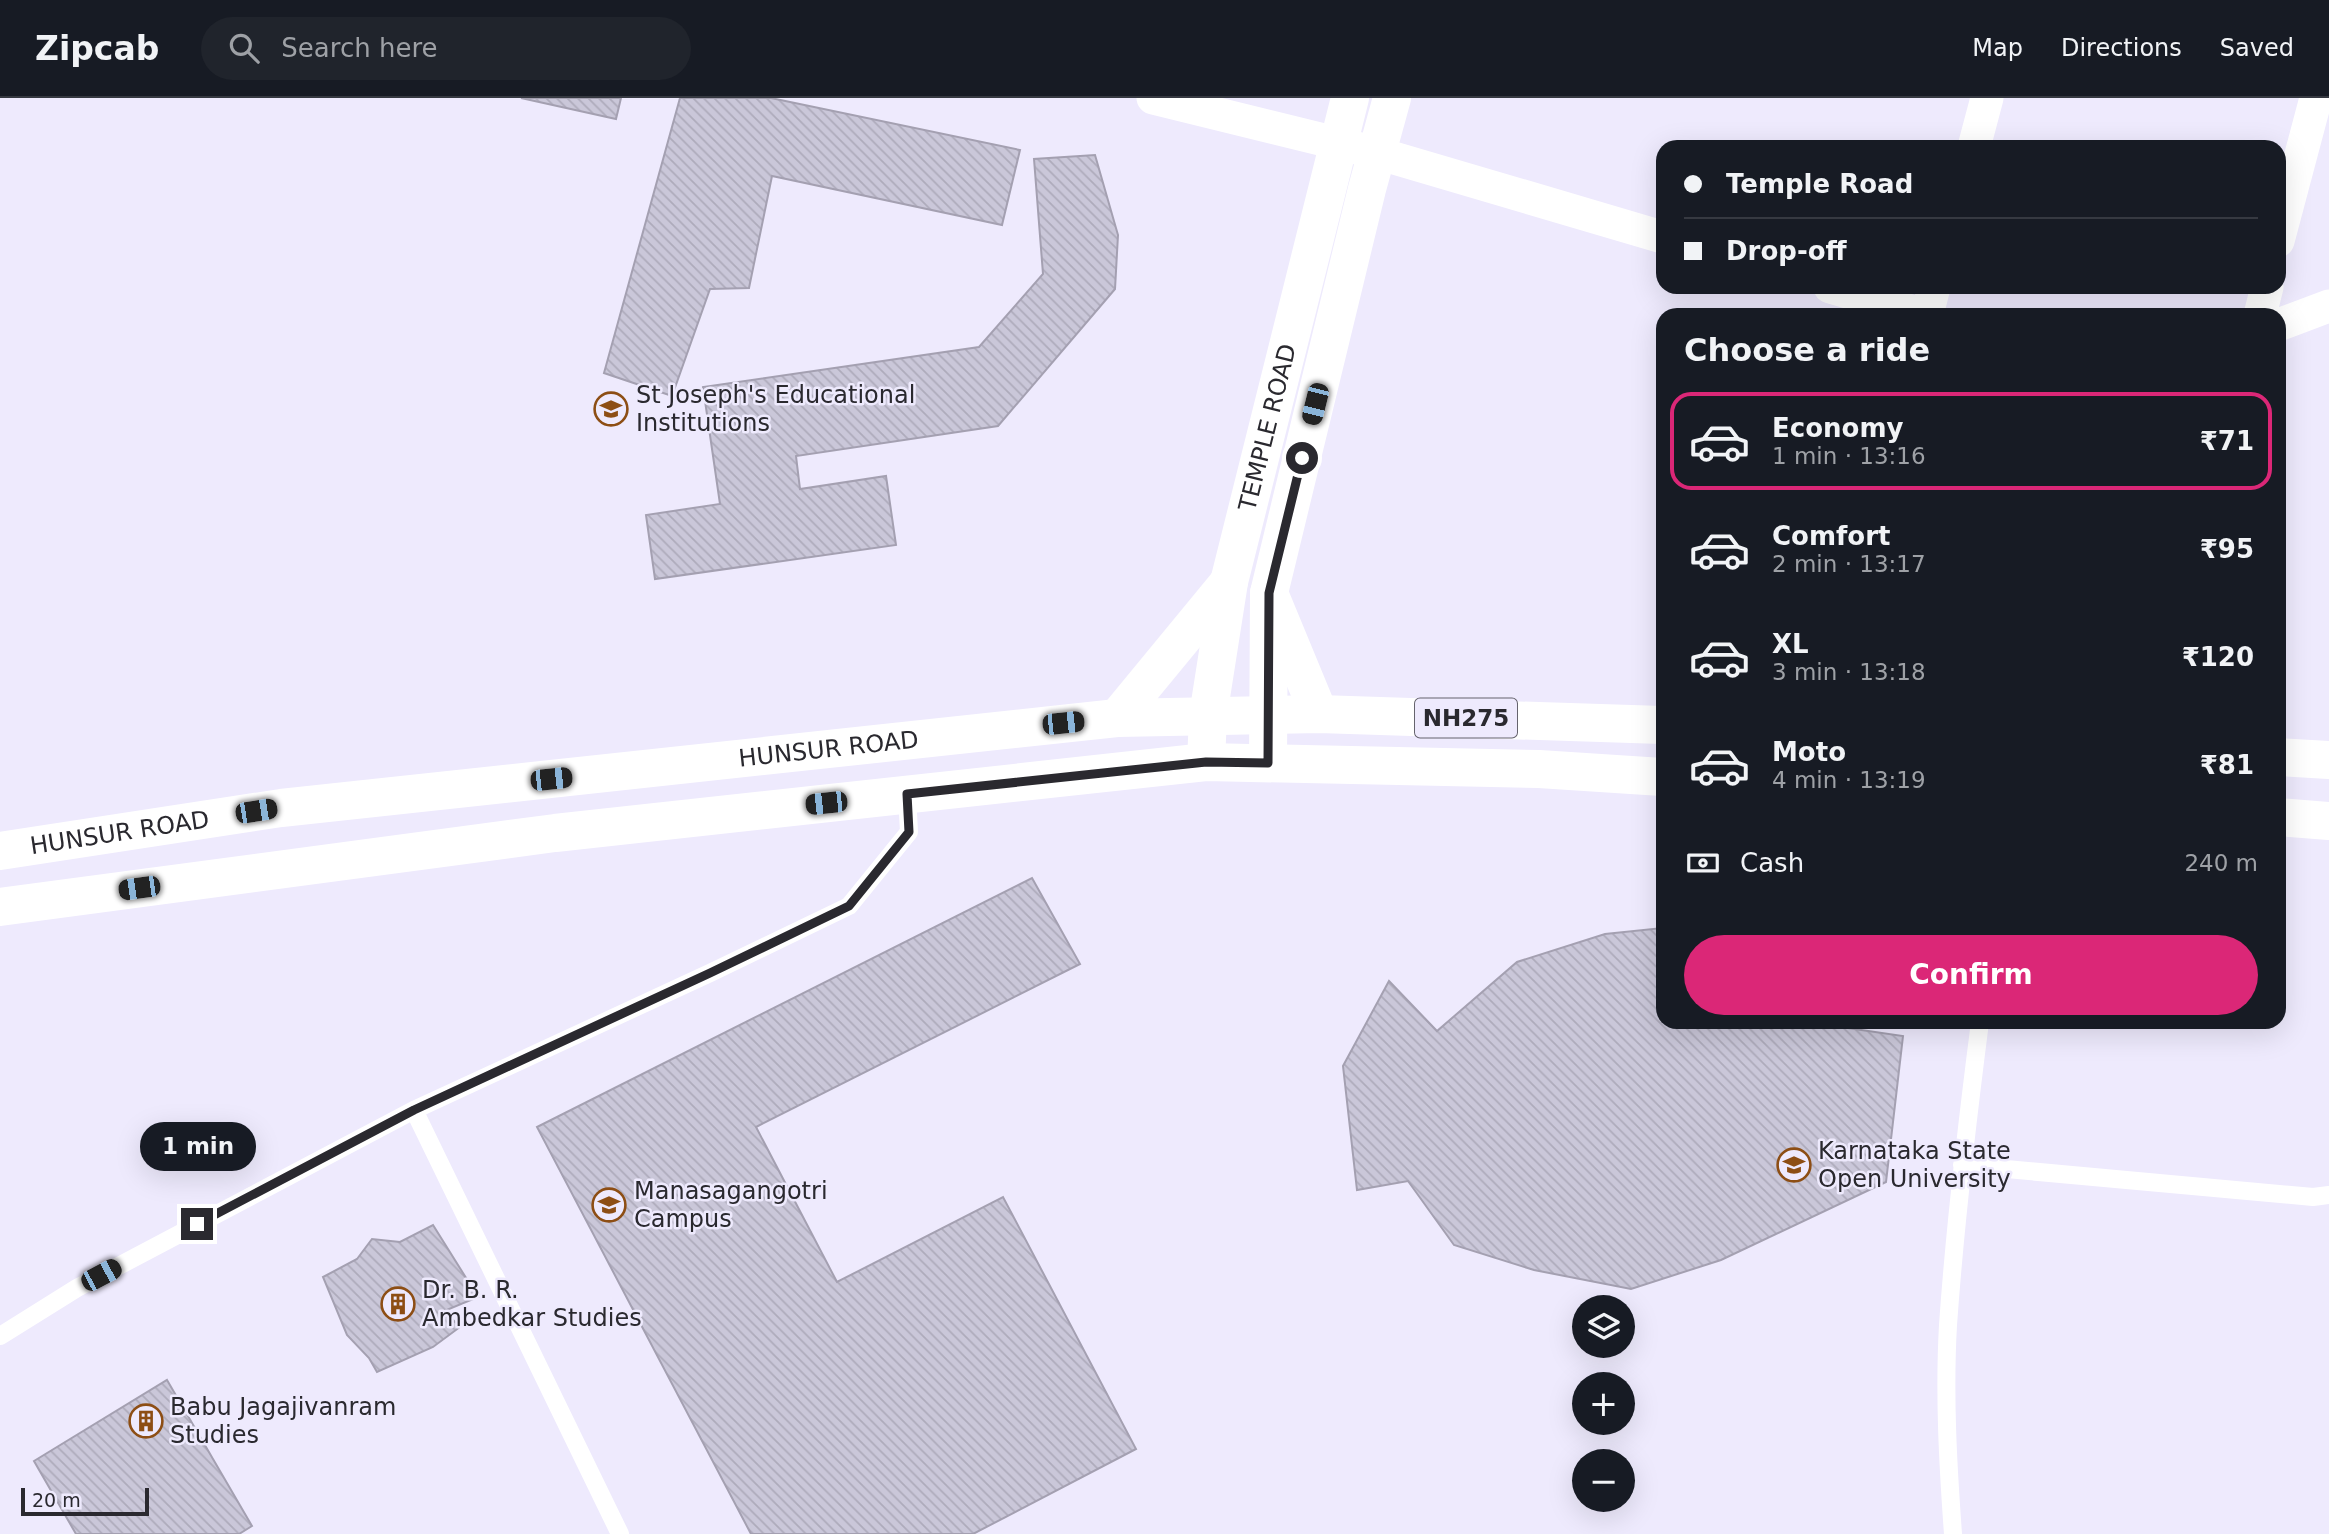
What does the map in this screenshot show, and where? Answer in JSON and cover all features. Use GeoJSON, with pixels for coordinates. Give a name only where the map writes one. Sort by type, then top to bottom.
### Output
{"type":"FeatureCollection","features":[{"type":"Feature","properties":{"kind":"main road","name":"TEMPLE ROAD"},"geometry":{"type":"LineString","coordinates":[[1206,762],[1208,716],[1229,582],[1350,98]]}},
{"type":"Feature","properties":{"kind":"main road","name":"TEMPLE ROAD"},"geometry":{"type":"LineString","coordinates":[[1268,763],[1269,593],[1392,98]]}},
{"type":"Feature","properties":{"kind":"main road"},"geometry":{"type":"LineString","coordinates":[[1117,718],[1229,582]]}},
{"type":"Feature","properties":{"kind":"main road"},"geometry":{"type":"LineString","coordinates":[[1269,593],[1319,713]]}},
{"type":"Feature","properties":{"kind":"main road","name":"HUNSUR ROAD"},"geometry":{"type":"LineString","coordinates":[[0,851],[281,807],[1117,718],[1319,713],[1656,725]]}},
{"type":"Feature","properties":{"kind":"main road"},"geometry":{"type":"LineString","coordinates":[[2286,757],[2329,760]]}},
{"type":"Feature","properties":{"kind":"main road"},"geometry":{"type":"LineString","coordinates":[[0,907],[555,833],[1206,762],[1539,769],[1656,777]]}},
{"type":"Feature","properties":{"kind":"main road"},"geometry":{"type":"LineString","coordinates":[[2286,818],[2329,821]]}},
{"type":"Feature","properties":{"kind":"street"},"geometry":{"type":"LineString","coordinates":[[1153,98],[1377,153],[1656,235]]}},
{"type":"Feature","properties":{"kind":"street"},"geometry":{"type":"LineString","coordinates":[[1975,140],[1987,98]]}},
{"type":"Feature","properties":{"kind":"street"},"geometry":{"type":"LineString","coordinates":[[2286,212],[2316,98]]}},
{"type":"Feature","properties":{"kind":"street"},"geometry":{"type":"LineString","coordinates":[[1854,294],[1902,308]]}},
{"type":"Feature","properties":{"kind":"street"},"geometry":{"type":"LineString","coordinates":[[2286,322],[2329,306]]}},
{"type":"Feature","properties":{"kind":"lane"},"geometry":{"type":"LineString","coordinates":[[0,1336],[77,1288],[414,1110],[849,906],[909,832],[907,794]]}},
{"type":"Feature","properties":{"kind":"lane"},"geometry":{"type":"LineString","coordinates":[[1954,1534],[1948,1464],[1948,1328],[1962,1165],[1979,1029]]}},
{"type":"Feature","properties":{"kind":"lane"},"geometry":{"type":"LineString","coordinates":[[414,1110],[620,1534]]}},
{"type":"Feature","properties":{"kind":"lane"},"geometry":{"type":"LineString","coordinates":[[1962,1165],[2313,1197],[2329,1195]]}},
{"type":"Feature","properties":{"kind":"building"},"geometry":{"type":"Polygon","coordinates":[[[521,98],[621,98],[616,119],[521,98]]]}},
{"type":"Feature","properties":{"kind":"building"},"geometry":{"type":"Polygon","coordinates":[[[680,98],[771,98],[1020,150],[1002,225],[772,176],[749,288],[710,289],[672,396],[604,373],[680,98]]]}},
{"type":"Feature","properties":{"kind":"building"},"geometry":{"type":"Polygon","coordinates":[[[1095,155],[1118,235],[1115,289],[998,426],[796,456],[800,489],[886,476],[896,545],[655,579],[646,515],[720,504],[703,387],[979,347],[1043,274],[1034,159],[1095,155]]]}},
{"type":"Feature","properties":{"kind":"building"},"geometry":{"type":"Polygon","coordinates":[[[1032,878],[1080,964],[756,1127],[837,1282],[1003,1197],[1136,1449],[973,1534],[751,1534],[537,1127],[1032,878]]]}},
{"type":"Feature","properties":{"kind":"building"},"geometry":{"type":"Polygon","coordinates":[[[1656,929],[1656,1029],[1855,1029],[1903,1036],[1886,1182],[1721,1260],[1631,1289],[1534,1270],[1454,1245],[1408,1181],[1357,1190],[1343,1066],[1389,981],[1437,1031],[1517,962],[1605,934],[1656,929]]]}},
{"type":"Feature","properties":{"kind":"building","name":"Dr. B. R. Ambedkar Studies"},"geometry":{"type":"Polygon","coordinates":[[[433,1225],[478,1297],[444,1311],[460,1327],[433,1347],[377,1372],[369,1358],[347,1335],[323,1277],[357,1259],[372,1239],[400,1242],[433,1225]]]}},
{"type":"Feature","properties":{"kind":"building","name":"Babu Jagajivanram Studies"},"geometry":{"type":"Polygon","coordinates":[[[167,1380],[252,1526],[239,1534],[76,1534],[34,1461],[167,1380]]]}},
{"type":"Feature","properties":{"kind":"place","name":"St Joseph's Educational Institutions"},"geometry":{"type":"Point","coordinates":[611,409]}},
{"type":"Feature","properties":{"kind":"place","name":"Karnataka State Open University"},"geometry":{"type":"Point","coordinates":[1794,1165]}},
{"type":"Feature","properties":{"kind":"place","name":"Manasagangotri Campus"},"geometry":{"type":"Point","coordinates":[609,1205]}},
{"type":"Feature","properties":{"kind":"place","name":"Dr. B. R. Ambedkar Studies"},"geometry":{"type":"Point","coordinates":[398,1304]}},
{"type":"Feature","properties":{"kind":"place","name":"Babu Jagajivanram Studies"},"geometry":{"type":"Point","coordinates":[146,1421]}},
{"type":"Feature","properties":{"kind":"route"},"geometry":{"type":"LineString","coordinates":[[197,1224],[414,1110],[849,906],[909,832],[907,794],[1206,762],[1268,763],[1269,593],[1302,458]]}}]}
